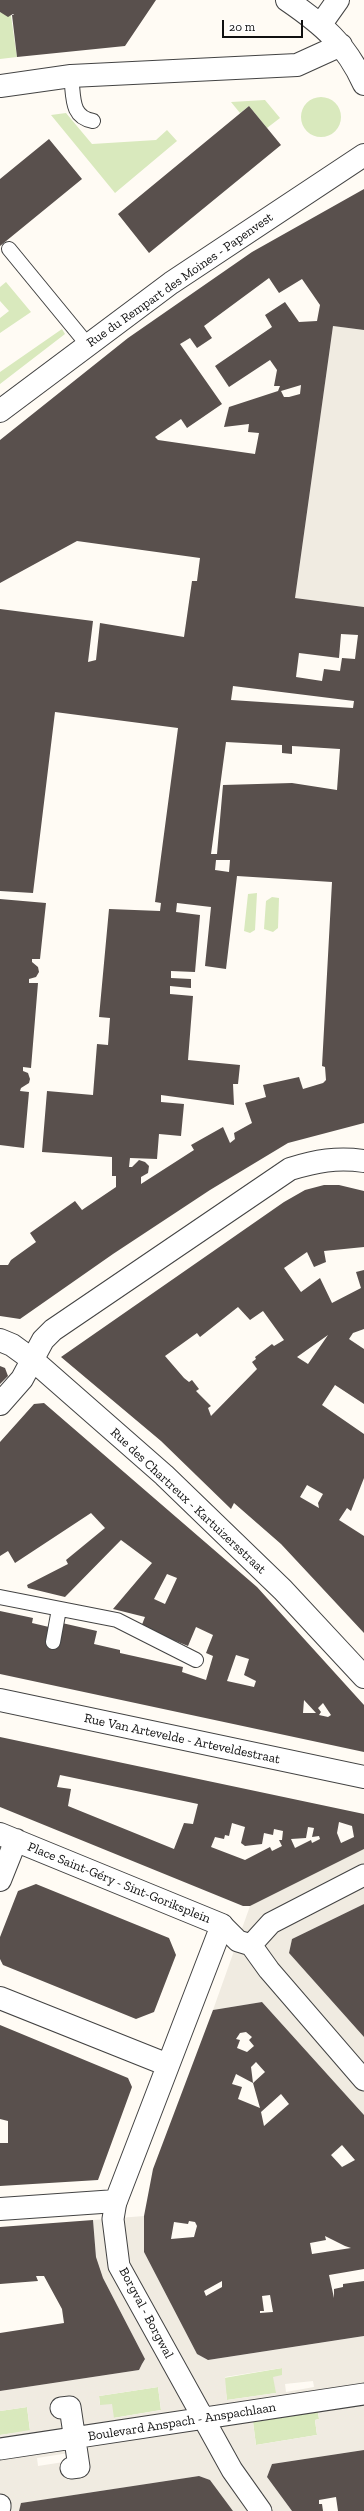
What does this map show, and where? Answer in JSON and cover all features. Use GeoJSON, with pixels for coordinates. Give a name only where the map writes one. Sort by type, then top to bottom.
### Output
{"type":"FeatureCollection","features":[{"type":"Feature","properties":{"kind":"street"},"geometry":{"type":"LineString","coordinates":[[287,0],[321,24],[341,45],[364,84]]}},
{"type":"Feature","properties":{"kind":"street"},"geometry":{"type":"LineString","coordinates":[[321,24],[338,0]]}},
{"type":"Feature","properties":{"kind":"street"},"geometry":{"type":"LineString","coordinates":[[0,86],[71,76],[297,65],[341,45]]}},
{"type":"Feature","properties":{"kind":"street","name":"Rue du Rempart des Moines - Papenvest"},"geometry":{"type":"LineString","coordinates":[[0,411],[87,344],[171,283],[364,156]]}},
{"type":"Feature","properties":{"kind":"street"},"geometry":{"type":"LineString","coordinates":[[0,1404],[22,1379],[34,1361],[43,1340],[53,1330],[290,1169],[319,1160],[347,1158],[364,1161]]}},
{"type":"Feature","properties":{"kind":"street","name":"Rue des Chartreux - Kartuizersstraat"},"geometry":{"type":"LineString","coordinates":[[0,1340],[12,1345],[34,1361],[164,1475],[283,1590],[364,1677]]}},
{"type":"Feature","properties":{"kind":"street","name":"Rue Van Artevelde - Arteveldestraat"},"geometry":{"type":"LineString","coordinates":[[0,1700],[364,1777]]}},
{"type":"Feature","properties":{"kind":"street","name":"Place Saint-Géry - Sint-Goriksplein"},"geometry":{"type":"LineString","coordinates":[[0,1880],[8,1837],[222,1925],[168,2065]]}},
{"type":"Feature","properties":{"kind":"street"},"geometry":{"type":"LineString","coordinates":[[251,1945],[271,1922],[364,1875]]}},
{"type":"Feature","properties":{"kind":"street"},"geometry":{"type":"LineString","coordinates":[[222,1925],[238,1941],[251,1945],[269,1970],[364,2080]]}},
{"type":"Feature","properties":{"kind":"street"},"geometry":{"type":"LineString","coordinates":[[0,1998],[168,2065]]}},
{"type":"Feature","properties":{"kind":"street","name":"Borgval - Borgwal"},"geometry":{"type":"LineString","coordinates":[[168,2065],[116,2201],[113,2219],[119,2266],[232,2470],[261,2511]]}},
{"type":"Feature","properties":{"kind":"street"},"geometry":{"type":"LineString","coordinates":[[0,2208],[116,2201]]}},
{"type":"Feature","properties":{"kind":"street","name":"Boulevard Anspach - Anspachlaan"},"geometry":{"type":"LineString","coordinates":[[0,2449],[204,2420],[364,2394]]}},
{"type":"Feature","properties":{"kind":"street"},"geometry":{"type":"LineString","coordinates":[[61,2408],[70,2407],[79,2467],[71,2468]]}},
{"type":"Feature","properties":{"kind":"lane"},"geometry":{"type":"LineString","coordinates":[[71,76],[76,112],[82,119],[93,121]]}},
{"type":"Feature","properties":{"kind":"lane"},"geometry":{"type":"LineString","coordinates":[[9,248],[87,344]]}},
{"type":"Feature","properties":{"kind":"lane"},"geometry":{"type":"LineString","coordinates":[[0,1597],[117,1620],[196,1660]]}},
{"type":"Feature","properties":{"kind":"lane"},"geometry":{"type":"LineString","coordinates":[[52,1642],[59,1609]]}},
{"type":"Feature","properties":{"kind":"green space"},"geometry":{"type":"Polygon","coordinates":[[[0,12],[11,16],[17,57],[0,59],[0,12]]]}},
{"type":"Feature","properties":{"kind":"green space"},"geometry":{"type":"Polygon","coordinates":[[[325,97],[332,100],[338,106],[341,117],[340,125],[332,134],[325,137],[317,137],[310,134],[302,125],[301,113],[304,106],[313,98],[325,97]]]}},
{"type":"Feature","properties":{"kind":"green space"},"geometry":{"type":"Polygon","coordinates":[[[265,100],[280,118],[267,128],[249,106],[240,113],[231,102],[265,100]]]}},
{"type":"Feature","properties":{"kind":"green space"},"geometry":{"type":"Polygon","coordinates":[[[66,113],[92,144],[156,140],[167,130],[177,141],[115,193],[51,115],[66,113]]]}},
{"type":"Feature","properties":{"kind":"green space"},"geometry":{"type":"Polygon","coordinates":[[[6,282],[31,312],[0,333],[0,318],[9,311],[0,301],[0,287],[6,282]]]}},
{"type":"Feature","properties":{"kind":"green space"},"geometry":{"type":"Polygon","coordinates":[[[62,329],[65,334],[0,384],[0,372],[62,329]]]}},
{"type":"Feature","properties":{"kind":"green space"},"geometry":{"type":"Polygon","coordinates":[[[257,893],[255,930],[250,933],[244,931],[248,894],[257,893]]]}},
{"type":"Feature","properties":{"kind":"green space"},"geometry":{"type":"Polygon","coordinates":[[[272,897],[279,898],[278,928],[273,932],[264,929],[266,901],[272,897]]]}},
{"type":"Feature","properties":{"kind":"green space"},"geometry":{"type":"Polygon","coordinates":[[[282,2368],[283,2375],[276,2393],[227,2400],[224,2378],[282,2368]]]}},
{"type":"Feature","properties":{"kind":"green space"},"geometry":{"type":"Polygon","coordinates":[[[158,2387],[161,2410],[113,2418],[100,2405],[99,2396],[158,2387]]]}},
{"type":"Feature","properties":{"kind":"green space"},"geometry":{"type":"Polygon","coordinates":[[[27,2407],[30,2431],[0,2435],[0,2411],[27,2407]]]}},
{"type":"Feature","properties":{"kind":"green space"},"geometry":{"type":"Polygon","coordinates":[[[318,2412],[319,2419],[315,2420],[317,2435],[256,2445],[253,2422],[318,2412]]]}},
{"type":"Feature","properties":{"kind":"shaded area"},"geometry":{"type":"Polygon","coordinates":[[[333,326],[364,330],[364,607],[295,598],[333,326]]]}},
{"type":"Feature","properties":{"kind":"shaded area"},"geometry":{"type":"Polygon","coordinates":[[[364,1849],[364,1904],[292,1939],[289,1953],[364,2037],[364,2115],[262,2002],[213,2010],[250,1906],[364,1849]]]}},
{"type":"Feature","properties":{"kind":"shaded area"},"geometry":{"type":"Polygon","coordinates":[[[144,2216],[144,2252],[197,2354],[208,2360],[364,2336],[364,2450],[272,2464],[267,2477],[292,2511],[233,2511],[210,2480],[199,2476],[22,2503],[19,2511],[0,2511],[0,2435],[30,2430],[27,2407],[0,2411],[0,2391],[139,2370],[145,2359],[103,2278],[96,2257],[93,2220],[144,2216]],[[282,2368],[225,2377],[227,2400],[276,2393],[273,2377],[282,2375],[282,2368]],[[313,2381],[285,2384],[286,2392],[314,2387],[313,2381]],[[158,2387],[99,2396],[100,2405],[112,2404],[114,2418],[161,2410],[158,2387]],[[318,2412],[253,2422],[256,2445],[317,2435],[315,2420],[319,2419],[318,2412]],[[69,2453],[37,2458],[38,2466],[70,2461],[69,2453]]]}},
{"type":"Feature","properties":{"kind":"building"},"geometry":{"type":"Polygon","coordinates":[[[0,0],[156,0],[125,46],[17,57],[12,15],[14,15],[13,14],[8,17],[0,12],[0,0]]]}},
{"type":"Feature","properties":{"kind":"building"},"geometry":{"type":"Polygon","coordinates":[[[249,106],[281,145],[149,253],[118,214],[249,106]]]}},
{"type":"Feature","properties":{"kind":"building"},"geometry":{"type":"Polygon","coordinates":[[[49,139],[82,179],[0,246],[0,179],[49,139]]]}},
{"type":"Feature","properties":{"kind":"building"},"geometry":{"type":"Polygon","coordinates":[[[364,189],[364,330],[333,326],[295,598],[364,607],[364,1123],[288,1143],[210,1190],[113,1254],[20,1319],[0,1316],[0,1265],[8,1265],[11,1260],[36,1242],[30,1233],[75,1201],[82,1210],[116,1187],[116,1176],[112,1176],[112,1157],[42,1152],[47,1091],[93,1095],[97,1044],[108,1045],[110,1018],[99,1017],[109,909],[160,911],[161,903],[155,902],[178,728],[55,712],[33,893],[0,891],[0,609],[93,621],[88,662],[96,660],[100,623],[184,637],[192,581],[197,581],[200,558],[77,541],[0,583],[0,440],[128,338],[252,252],[364,189]],[[269,278],[204,326],[212,338],[197,348],[190,338],[180,344],[222,404],[187,428],[181,419],[155,437],[158,440],[255,454],[259,433],[248,432],[249,424],[224,427],[229,407],[278,391],[280,386],[274,386],[277,370],[270,360],[229,387],[215,366],[272,327],[265,315],[285,302],[299,322],[317,321],[320,305],[302,279],[279,293],[269,278]],[[301,385],[281,391],[284,397],[300,394],[301,385]],[[341,634],[339,658],[299,653],[296,677],[322,681],[324,669],[340,671],[342,658],[355,659],[358,635],[341,634]],[[233,686],[231,700],[353,708],[354,701],[233,686]],[[226,742],[211,854],[217,854],[223,785],[292,783],[337,790],[340,749],[292,746],[292,754],[282,753],[282,745],[226,742]],[[216,860],[215,870],[229,872],[230,860],[216,860]],[[237,876],[226,969],[205,966],[211,907],[177,903],[176,912],[200,915],[195,972],[171,971],[171,978],[191,979],[191,988],[170,986],[170,994],[193,996],[188,1060],[240,1065],[238,1084],[233,1084],[234,1105],[161,1095],[161,1102],[184,1104],[181,1136],[159,1134],[157,1159],[130,1158],[129,1167],[132,1167],[139,1160],[145,1162],[149,1166],[148,1173],[141,1177],[141,1184],[194,1150],[191,1145],[223,1127],[230,1143],[235,1139],[234,1133],[252,1123],[245,1103],[266,1097],[263,1085],[299,1077],[303,1089],[323,1083],[326,1080],[325,1067],[322,1066],[332,882],[237,876]]]}},
{"type":"Feature","properties":{"kind":"building"},"geometry":{"type":"Polygon","coordinates":[[[0,899],[46,903],[40,959],[32,959],[32,962],[38,967],[39,972],[36,977],[29,979],[29,983],[38,983],[31,1068],[23,1067],[23,1071],[28,1073],[30,1079],[29,1083],[21,1088],[20,1091],[29,1092],[24,1148],[0,1145],[0,899]]]}},
{"type":"Feature","properties":{"kind":"building"},"geometry":{"type":"Polygon","coordinates":[[[324,1185],[339,1185],[364,1191],[364,1247],[324,1251],[326,1262],[314,1267],[307,1252],[284,1268],[301,1292],[320,1278],[332,1303],[361,1288],[356,1272],[364,1270],[364,1329],[353,1333],[349,1339],[364,1349],[364,1404],[335,1385],[322,1405],[364,1434],[364,1478],[351,1511],[347,1508],[339,1520],[364,1536],[364,1633],[281,1544],[234,1503],[231,1509],[161,1441],[61,1357],[284,1202],[305,1190],[324,1185]],[[238,1307],[200,1337],[197,1333],[165,1356],[184,1378],[189,1382],[192,1380],[199,1389],[196,1391],[211,1406],[208,1408],[211,1416],[257,1369],[252,1362],[256,1359],[255,1357],[272,1344],[274,1346],[284,1340],[263,1311],[250,1320],[238,1307]],[[328,1335],[297,1357],[308,1364],[328,1335]],[[307,1485],[300,1497],[319,1508],[318,1503],[323,1494],[307,1485]]]}},
{"type":"Feature","properties":{"kind":"building"},"geometry":{"type":"Polygon","coordinates":[[[0,1366],[5,1368],[8,1376],[0,1384],[0,1366]]]}},
{"type":"Feature","properties":{"kind":"building"},"geometry":{"type":"Polygon","coordinates":[[[44,1403],[257,1587],[364,1705],[364,1752],[0,1674],[0,1611],[33,1618],[32,1623],[49,1627],[62,1623],[97,1631],[94,1644],[120,1650],[120,1653],[183,1667],[182,1672],[206,1680],[213,1656],[206,1653],[213,1635],[196,1627],[188,1646],[141,1627],[145,1617],[113,1609],[152,1563],[121,1540],[65,1597],[28,1588],[27,1585],[68,1564],[66,1560],[105,1528],[91,1513],[15,1563],[8,1551],[0,1556],[0,1442],[34,1404],[44,1403]],[[167,1574],[154,1599],[165,1604],[177,1578],[167,1574]],[[236,1655],[227,1681],[254,1687],[256,1681],[244,1675],[249,1659],[236,1655]],[[304,1700],[303,1713],[316,1713],[304,1700]],[[323,1703],[318,1708],[321,1712],[319,1715],[328,1717],[331,1715],[323,1703]]]}},
{"type":"Feature","properties":{"kind":"building"},"geometry":{"type":"Polygon","coordinates":[[[0,1737],[364,1814],[364,1849],[250,1906],[243,1906],[0,1807],[0,1737]],[[60,1775],[57,1787],[71,1789],[68,1806],[174,1849],[184,1823],[193,1824],[198,1804],[60,1775]],[[339,1822],[337,1833],[341,1843],[354,1837],[352,1826],[339,1822]],[[232,1823],[229,1836],[225,1835],[224,1839],[215,1837],[211,1847],[245,1860],[270,1847],[272,1851],[282,1846],[279,1840],[282,1840],[283,1831],[274,1829],[273,1835],[264,1833],[262,1844],[245,1846],[241,1843],[245,1827],[232,1823]],[[308,1827],[306,1838],[291,1839],[295,1848],[311,1840],[312,1843],[320,1839],[319,1836],[312,1837],[314,1828],[308,1827]]]}},
{"type":"Feature","properties":{"kind":"building"},"geometry":{"type":"Polygon","coordinates":[[[36,1884],[169,1938],[176,1955],[154,2012],[136,2019],[3,1965],[0,1959],[0,1937],[18,1891],[36,1884]]]}},
{"type":"Feature","properties":{"kind":"building"},"geometry":{"type":"Polygon","coordinates":[[[364,1904],[364,2037],[289,1953],[292,1939],[364,1904]]]}},
{"type":"Feature","properties":{"kind":"building"},"geometry":{"type":"Polygon","coordinates":[[[262,2002],[364,2115],[364,2269],[329,2275],[334,2298],[334,2289],[343,2287],[343,2284],[364,2281],[364,2336],[208,2360],[197,2354],[144,2252],[144,2216],[153,2169],[213,2010],[262,2002]],[[246,2032],[240,2033],[236,2039],[240,2040],[237,2048],[247,2052],[254,2046],[249,2040],[252,2037],[246,2032]],[[256,2062],[251,2067],[253,2083],[265,2072],[256,2062]],[[236,2074],[232,2084],[242,2087],[238,2099],[260,2108],[253,2083],[236,2074]],[[281,2094],[261,2112],[264,2126],[289,2104],[281,2094]],[[342,2145],[331,2155],[342,2167],[355,2160],[342,2145]],[[189,2221],[188,2224],[174,2222],[171,2239],[194,2237],[197,2226],[195,2222],[189,2221]],[[325,2236],[326,2240],[310,2243],[312,2254],[351,2248],[325,2236]],[[222,2281],[204,2291],[206,2296],[222,2287],[222,2281]],[[270,2295],[262,2296],[264,2311],[260,2311],[260,2313],[273,2312],[270,2295]]]}},
{"type":"Feature","properties":{"kind":"building"},"geometry":{"type":"Polygon","coordinates":[[[0,2025],[128,2078],[132,2087],[98,2180],[0,2186],[0,2143],[8,2143],[8,2121],[0,2119],[0,2025]]]}},
{"type":"Feature","properties":{"kind":"building"},"geometry":{"type":"Polygon","coordinates":[[[93,2220],[96,2257],[103,2278],[145,2359],[139,2370],[0,2391],[0,2333],[64,2323],[62,2309],[44,2276],[36,2276],[38,2281],[0,2284],[0,2227],[93,2220]]]}},
{"type":"Feature","properties":{"kind":"building"},"geometry":{"type":"Polygon","coordinates":[[[364,2450],[364,2511],[338,2511],[336,2497],[319,2500],[319,2504],[322,2504],[323,2511],[292,2511],[267,2477],[272,2464],[364,2450]]]}},
{"type":"Feature","properties":{"kind":"building"},"geometry":{"type":"Polygon","coordinates":[[[199,2476],[210,2480],[233,2511],[19,2511],[21,2503],[199,2476]]]}}]}
